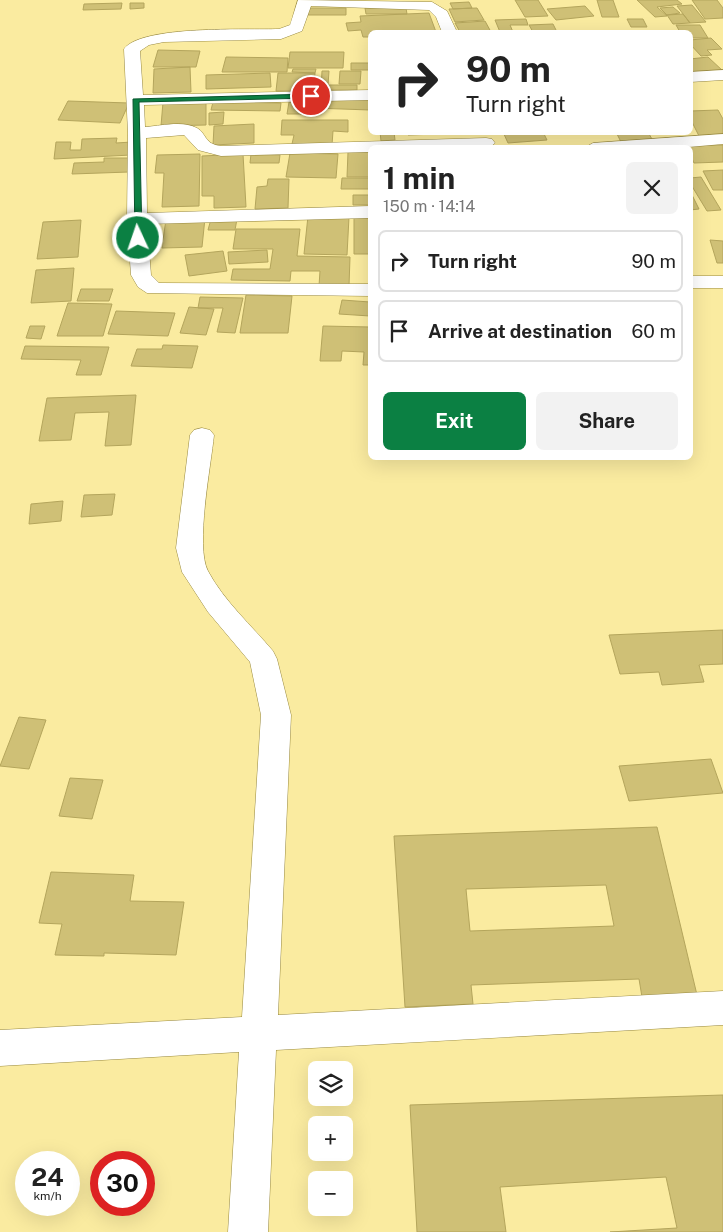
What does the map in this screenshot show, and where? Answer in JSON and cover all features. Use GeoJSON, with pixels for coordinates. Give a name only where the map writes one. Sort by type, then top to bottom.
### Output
{"type":"FeatureCollection","features":[{"type":"Feature","properties":{"kind":"street"},"geometry":{"type":"LineString","coordinates":[[368,290],[154,289],[145,283],[141,275],[137,219],[138,133],[132,49],[144,41],[164,37],[281,34],[297,28],[305,0],[432,6],[441,12],[446,19],[449,30]]}},
{"type":"Feature","properties":{"kind":"street"},"geometry":{"type":"LineString","coordinates":[[693,77],[723,75]]}},
{"type":"Feature","properties":{"kind":"street"},"geometry":{"type":"LineString","coordinates":[[135,100],[368,95]]}},
{"type":"Feature","properties":{"kind":"street"},"geometry":{"type":"LineString","coordinates":[[138,133],[187,130],[193,133],[196,141],[210,150],[221,151],[368,145]]}},
{"type":"Feature","properties":{"kind":"street"},"geometry":{"type":"LineString","coordinates":[[636,145],[723,139]]}},
{"type":"Feature","properties":{"kind":"street"},"geometry":{"type":"LineString","coordinates":[[381,145],[487,141]]}},
{"type":"Feature","properties":{"kind":"street"},"geometry":{"type":"LineString","coordinates":[[137,219],[368,212]]}},
{"type":"Feature","properties":{"kind":"street"},"geometry":{"type":"LineString","coordinates":[[693,282],[723,282]]}},
{"type":"Feature","properties":{"kind":"street"},"geometry":{"type":"LineString","coordinates":[[202,435],[189,548],[195,572],[218,605],[263,659],[276,715],[248,1232]]}},
{"type":"Feature","properties":{"kind":"street"},"geometry":{"type":"LineString","coordinates":[[0,1048],[723,1008]]}},
{"type":"Feature","properties":{"kind":"building"},"geometry":{"type":"Polygon","coordinates":[[[515,0],[538,0],[548,16],[525,17],[515,0]]]}},
{"type":"Feature","properties":{"kind":"building"},"geometry":{"type":"Polygon","coordinates":[[[597,0],[613,0],[619,17],[602,17],[597,0]]]}},
{"type":"Feature","properties":{"kind":"building"},"geometry":{"type":"Polygon","coordinates":[[[637,0],[677,0],[682,4],[657,7],[667,16],[655,17],[637,0]]]}},
{"type":"Feature","properties":{"kind":"building"},"geometry":{"type":"Polygon","coordinates":[[[692,0],[717,0],[723,8],[723,18],[705,19],[692,0]]]}},
{"type":"Feature","properties":{"kind":"building"},"geometry":{"type":"Polygon","coordinates":[[[469,2],[472,8],[453,9],[450,3],[469,2]]]}},
{"type":"Feature","properties":{"kind":"building"},"geometry":{"type":"Polygon","coordinates":[[[122,3],[121,9],[83,10],[84,4],[122,3]]]}},
{"type":"Feature","properties":{"kind":"building"},"geometry":{"type":"Polygon","coordinates":[[[130,3],[144,3],[144,8],[130,9],[130,3]]]}},
{"type":"Feature","properties":{"kind":"building"},"geometry":{"type":"Polygon","coordinates":[[[692,5],[706,22],[690,23],[677,6],[692,5]]]}},
{"type":"Feature","properties":{"kind":"building"},"geometry":{"type":"Polygon","coordinates":[[[585,6],[594,16],[556,20],[547,9],[585,6]]]}},
{"type":"Feature","properties":{"kind":"building"},"geometry":{"type":"Polygon","coordinates":[[[673,7],[680,13],[667,15],[660,8],[673,7]]]}},
{"type":"Feature","properties":{"kind":"building"},"geometry":{"type":"Polygon","coordinates":[[[308,8],[346,8],[346,15],[308,15],[308,8]]]}},
{"type":"Feature","properties":{"kind":"building"},"geometry":{"type":"Polygon","coordinates":[[[365,8],[406,8],[407,14],[366,14],[365,8]]]}},
{"type":"Feature","properties":{"kind":"building"},"geometry":{"type":"Polygon","coordinates":[[[477,8],[484,20],[455,22],[449,9],[477,8]]]}},
{"type":"Feature","properties":{"kind":"building"},"geometry":{"type":"Polygon","coordinates":[[[429,13],[435,30],[368,30],[368,37],[363,37],[361,30],[348,31],[346,23],[361,22],[360,16],[429,13]]]}},
{"type":"Feature","properties":{"kind":"building"},"geometry":{"type":"Polygon","coordinates":[[[683,14],[690,23],[673,24],[667,15],[683,14]]]}},
{"type":"Feature","properties":{"kind":"building"},"geometry":{"type":"Polygon","coordinates":[[[526,19],[528,25],[510,25],[512,30],[499,30],[495,20],[526,19]]]}},
{"type":"Feature","properties":{"kind":"building"},"geometry":{"type":"Polygon","coordinates":[[[627,19],[643,19],[647,27],[631,27],[627,19]]]}},
{"type":"Feature","properties":{"kind":"building"},"geometry":{"type":"Polygon","coordinates":[[[485,21],[490,30],[459,30],[455,23],[485,21]]]}},
{"type":"Feature","properties":{"kind":"building"},"geometry":{"type":"Polygon","coordinates":[[[553,24],[556,30],[532,30],[529,25],[553,24]]]}},
{"type":"Feature","properties":{"kind":"building"},"geometry":{"type":"Polygon","coordinates":[[[676,25],[700,25],[708,38],[693,38],[693,30],[679,30],[676,25]]]}},
{"type":"Feature","properties":{"kind":"building"},"geometry":{"type":"Polygon","coordinates":[[[711,38],[722,49],[707,50],[712,55],[701,56],[693,47],[693,40],[711,38]]]}},
{"type":"Feature","properties":{"kind":"building"},"geometry":{"type":"Polygon","coordinates":[[[158,50],[200,51],[196,67],[153,67],[158,50]]]}},
{"type":"Feature","properties":{"kind":"building"},"geometry":{"type":"Polygon","coordinates":[[[290,52],[344,52],[343,68],[288,68],[290,52]]]}},
{"type":"Feature","properties":{"kind":"building"},"geometry":{"type":"Polygon","coordinates":[[[226,57],[288,58],[287,72],[222,72],[226,57]]]}},
{"type":"Feature","properties":{"kind":"building"},"geometry":{"type":"Polygon","coordinates":[[[708,57],[723,71],[693,74],[693,59],[708,57]]]}},
{"type":"Feature","properties":{"kind":"building"},"geometry":{"type":"Polygon","coordinates":[[[351,63],[368,63],[368,70],[351,70],[351,63]]]}},
{"type":"Feature","properties":{"kind":"building"},"geometry":{"type":"Polygon","coordinates":[[[190,67],[191,92],[153,93],[154,69],[190,67]]]}},
{"type":"Feature","properties":{"kind":"building"},"geometry":{"type":"Polygon","coordinates":[[[293,69],[316,69],[315,73],[292,72],[293,69]]]}},
{"type":"Feature","properties":{"kind":"building"},"geometry":{"type":"Polygon","coordinates":[[[322,71],[329,71],[328,85],[357,85],[357,90],[321,90],[322,71]]]}},
{"type":"Feature","properties":{"kind":"building"},"geometry":{"type":"Polygon","coordinates":[[[340,71],[361,71],[360,84],[339,84],[340,71]]]}},
{"type":"Feature","properties":{"kind":"building"},"geometry":{"type":"Polygon","coordinates":[[[270,73],[271,87],[206,89],[206,75],[270,73]]]}},
{"type":"Feature","properties":{"kind":"building"},"geometry":{"type":"Polygon","coordinates":[[[278,73],[315,73],[314,91],[276,91],[278,73]]]}},
{"type":"Feature","properties":{"kind":"building"},"geometry":{"type":"Polygon","coordinates":[[[316,96],[368,98],[368,110],[313,108],[316,96]]]}},
{"type":"Feature","properties":{"kind":"building"},"geometry":{"type":"Polygon","coordinates":[[[206,100],[206,125],[161,126],[163,102],[206,100]]]}},
{"type":"Feature","properties":{"kind":"building"},"geometry":{"type":"Polygon","coordinates":[[[68,101],[129,103],[120,123],[58,120],[68,101]]]}},
{"type":"Feature","properties":{"kind":"building"},"geometry":{"type":"Polygon","coordinates":[[[213,102],[281,103],[280,111],[211,110],[213,102]]]}},
{"type":"Feature","properties":{"kind":"building"},"geometry":{"type":"Polygon","coordinates":[[[289,102],[307,102],[305,114],[287,114],[289,102]]]}},
{"type":"Feature","properties":{"kind":"building"},"geometry":{"type":"Polygon","coordinates":[[[718,110],[723,119],[723,137],[700,138],[693,124],[693,111],[718,110]]]}},
{"type":"Feature","properties":{"kind":"building"},"geometry":{"type":"Polygon","coordinates":[[[224,112],[223,124],[209,125],[209,113],[224,112]]]}},
{"type":"Feature","properties":{"kind":"building"},"geometry":{"type":"Polygon","coordinates":[[[282,120],[348,120],[348,132],[333,131],[332,145],[292,144],[294,135],[281,135],[282,120]]]}},
{"type":"Feature","properties":{"kind":"building"},"geometry":{"type":"Polygon","coordinates":[[[254,124],[254,143],[213,145],[214,126],[254,124]]]}},
{"type":"Feature","properties":{"kind":"building"},"geometry":{"type":"Polygon","coordinates":[[[380,135],[394,135],[395,140],[381,141],[380,135]]]}},
{"type":"Feature","properties":{"kind":"building"},"geometry":{"type":"Polygon","coordinates":[[[504,135],[544,135],[547,140],[508,143],[504,135]]]}},
{"type":"Feature","properties":{"kind":"building"},"geometry":{"type":"Polygon","coordinates":[[[618,135],[650,135],[653,141],[621,142],[618,135]]]}},
{"type":"Feature","properties":{"kind":"building"},"geometry":{"type":"Polygon","coordinates":[[[117,138],[116,143],[132,142],[131,155],[54,159],[56,142],[71,142],[70,150],[81,150],[82,139],[117,138]]]}},
{"type":"Feature","properties":{"kind":"building"},"geometry":{"type":"Polygon","coordinates":[[[723,145],[723,162],[694,163],[693,146],[723,145]]]}},
{"type":"Feature","properties":{"kind":"building"},"geometry":{"type":"Polygon","coordinates":[[[348,152],[368,152],[368,177],[347,177],[348,152]]]}},
{"type":"Feature","properties":{"kind":"building"},"geometry":{"type":"Polygon","coordinates":[[[290,153],[338,154],[336,178],[286,177],[290,153]]]}},
{"type":"Feature","properties":{"kind":"building"},"geometry":{"type":"Polygon","coordinates":[[[200,154],[199,206],[162,207],[164,173],[155,173],[157,155],[200,154]]]}},
{"type":"Feature","properties":{"kind":"building"},"geometry":{"type":"Polygon","coordinates":[[[243,154],[246,207],[214,208],[214,196],[202,196],[202,156],[243,154]]]}},
{"type":"Feature","properties":{"kind":"building"},"geometry":{"type":"Polygon","coordinates":[[[251,154],[280,155],[279,163],[250,163],[251,154]]]}},
{"type":"Feature","properties":{"kind":"building"},"geometry":{"type":"Polygon","coordinates":[[[104,158],[131,158],[129,172],[72,174],[74,163],[104,162],[104,158]]]}},
{"type":"Feature","properties":{"kind":"building"},"geometry":{"type":"Polygon","coordinates":[[[723,170],[723,190],[713,190],[703,171],[723,170]]]}},
{"type":"Feature","properties":{"kind":"building"},"geometry":{"type":"Polygon","coordinates":[[[701,177],[721,210],[707,211],[693,188],[693,178],[701,177]]]}},
{"type":"Feature","properties":{"kind":"building"},"geometry":{"type":"Polygon","coordinates":[[[342,178],[368,178],[368,189],[341,189],[342,178]]]}},
{"type":"Feature","properties":{"kind":"building"},"geometry":{"type":"Polygon","coordinates":[[[268,179],[289,179],[288,208],[255,209],[257,187],[267,186],[268,179]]]}},
{"type":"Feature","properties":{"kind":"building"},"geometry":{"type":"Polygon","coordinates":[[[353,195],[368,195],[368,205],[353,205],[353,195]]]}},
{"type":"Feature","properties":{"kind":"building"},"geometry":{"type":"Polygon","coordinates":[[[693,197],[699,209],[693,210],[693,197]]]}},
{"type":"Feature","properties":{"kind":"building"},"geometry":{"type":"Polygon","coordinates":[[[308,216],[349,217],[347,255],[304,254],[308,216]]]}},
{"type":"Feature","properties":{"kind":"building"},"geometry":{"type":"Polygon","coordinates":[[[205,218],[202,247],[162,248],[166,219],[205,218]]]}},
{"type":"Feature","properties":{"kind":"building"},"geometry":{"type":"Polygon","coordinates":[[[354,218],[368,218],[368,254],[354,254],[354,218]]]}},
{"type":"Feature","properties":{"kind":"building"},"geometry":{"type":"Polygon","coordinates":[[[211,219],[237,219],[235,230],[208,230],[211,219]]]}},
{"type":"Feature","properties":{"kind":"building"},"geometry":{"type":"Polygon","coordinates":[[[81,220],[78,257],[37,259],[43,222],[81,220]]]}},
{"type":"Feature","properties":{"kind":"building"},"geometry":{"type":"Polygon","coordinates":[[[236,229],[300,229],[297,256],[350,257],[349,286],[319,286],[320,271],[291,271],[290,281],[231,280],[233,269],[270,269],[273,249],[233,249],[236,229]]]}},
{"type":"Feature","properties":{"kind":"building"},"geometry":{"type":"Polygon","coordinates":[[[710,240],[723,241],[723,263],[717,263],[710,240]]]}},
{"type":"Feature","properties":{"kind":"building"},"geometry":{"type":"Polygon","coordinates":[[[267,250],[268,262],[229,264],[228,252],[267,250]]]}},
{"type":"Feature","properties":{"kind":"building"},"geometry":{"type":"Polygon","coordinates":[[[223,251],[227,271],[189,276],[185,255],[223,251]]]}},
{"type":"Feature","properties":{"kind":"building"},"geometry":{"type":"Polygon","coordinates":[[[74,268],[71,301],[31,303],[36,270],[74,268]]]}},
{"type":"Feature","properties":{"kind":"building"},"geometry":{"type":"Polygon","coordinates":[[[81,289],[113,289],[109,301],[77,301],[81,289]]]}},
{"type":"Feature","properties":{"kind":"building"},"geometry":{"type":"Polygon","coordinates":[[[246,295],[292,296],[288,333],[240,333],[246,295]]]}},
{"type":"Feature","properties":{"kind":"building"},"geometry":{"type":"Polygon","coordinates":[[[200,297],[243,298],[235,333],[217,332],[223,308],[198,308],[200,297]]]}},
{"type":"Feature","properties":{"kind":"building"},"geometry":{"type":"Polygon","coordinates":[[[342,300],[368,302],[368,316],[339,314],[342,300]]]}},
{"type":"Feature","properties":{"kind":"building"},"geometry":{"type":"Polygon","coordinates":[[[68,303],[112,304],[103,336],[57,336],[68,303]]]}},
{"type":"Feature","properties":{"kind":"building"},"geometry":{"type":"Polygon","coordinates":[[[189,307],[214,309],[206,335],[180,333],[189,307]]]}},
{"type":"Feature","properties":{"kind":"building"},"geometry":{"type":"Polygon","coordinates":[[[116,311],[175,313],[168,336],[108,334],[116,311]]]}},
{"type":"Feature","properties":{"kind":"building"},"geometry":{"type":"Polygon","coordinates":[[[30,326],[45,326],[41,339],[26,338],[30,326]]]}},
{"type":"Feature","properties":{"kind":"building"},"geometry":{"type":"Polygon","coordinates":[[[323,326],[368,327],[368,365],[363,365],[364,352],[342,351],[341,361],[320,361],[323,326]]]}},
{"type":"Feature","properties":{"kind":"building"},"geometry":{"type":"Polygon","coordinates":[[[163,345],[198,346],[192,368],[131,366],[137,349],[162,349],[163,345]]]}},
{"type":"Feature","properties":{"kind":"building"},"geometry":{"type":"Polygon","coordinates":[[[25,346],[109,347],[101,375],[76,375],[81,360],[21,359],[25,346]]]}},
{"type":"Feature","properties":{"kind":"building"},"geometry":{"type":"Polygon","coordinates":[[[136,395],[131,445],[105,446],[109,412],[75,413],[71,440],[39,441],[47,398],[136,395]]]}},
{"type":"Feature","properties":{"kind":"building"},"geometry":{"type":"Polygon","coordinates":[[[115,494],[112,515],[81,517],[84,495],[115,494]]]}},
{"type":"Feature","properties":{"kind":"building"},"geometry":{"type":"Polygon","coordinates":[[[63,501],[61,521],[29,524],[31,504],[63,501]]]}},
{"type":"Feature","properties":{"kind":"building"},"geometry":{"type":"Polygon","coordinates":[[[723,630],[723,664],[699,665],[704,682],[662,685],[659,672],[620,674],[609,635],[723,630]]]}},
{"type":"Feature","properties":{"kind":"building"},"geometry":{"type":"Polygon","coordinates":[[[19,717],[46,720],[29,769],[0,766],[19,717]]]}},
{"type":"Feature","properties":{"kind":"building"},"geometry":{"type":"Polygon","coordinates":[[[711,759],[723,793],[629,801],[619,766],[711,759]]]}},
{"type":"Feature","properties":{"kind":"building"},"geometry":{"type":"Polygon","coordinates":[[[70,778],[103,780],[92,819],[59,816],[70,778]]]}},
{"type":"Feature","properties":{"kind":"building"},"geometry":{"type":"Polygon","coordinates":[[[657,827],[697,995],[642,997],[639,979],[471,985],[473,1004],[405,1007],[394,836],[657,827]],[[606,885],[466,889],[470,931],[614,926],[606,885]]]}},
{"type":"Feature","properties":{"kind":"building"},"geometry":{"type":"Polygon","coordinates":[[[51,872],[134,875],[130,901],[184,902],[176,955],[104,953],[104,956],[55,955],[62,924],[39,923],[51,872]]]}},
{"type":"Feature","properties":{"kind":"building"},"geometry":{"type":"Polygon","coordinates":[[[723,1095],[723,1232],[610,1232],[677,1228],[666,1177],[500,1187],[506,1232],[417,1232],[410,1105],[723,1095]]]}},
{"type":"Feature","properties":{"kind":"route"},"geometry":{"type":"LineString","coordinates":[[138,238],[138,133],[135,100],[311,96]]}}]}
